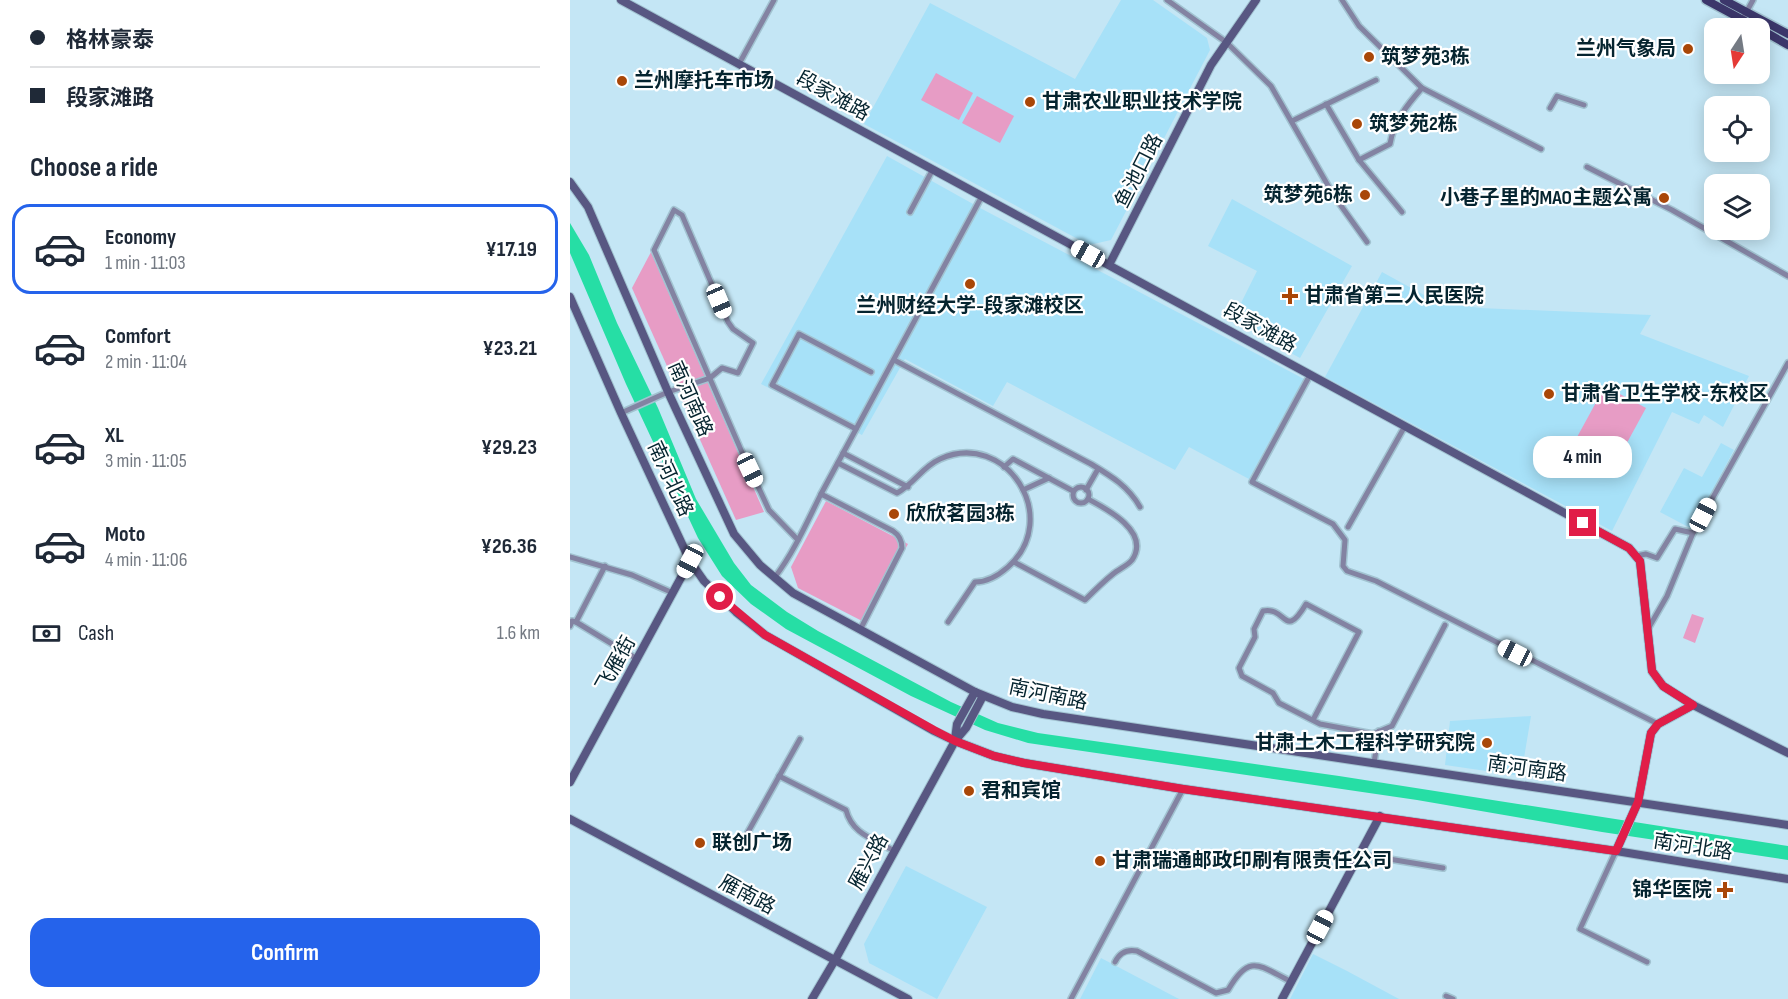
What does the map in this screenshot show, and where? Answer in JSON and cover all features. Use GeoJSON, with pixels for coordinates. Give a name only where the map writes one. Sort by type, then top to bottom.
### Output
{"type":"FeatureCollection","features":[{"type":"Feature","properties":{"kind":"main road"},"geometry":{"type":"LineString","coordinates":[[1706,0],[1788,34]]}},
{"type":"Feature","properties":{"kind":"main road"},"geometry":{"type":"LineString","coordinates":[[1724,0],[1745,16]]}},
{"type":"Feature","properties":{"kind":"main road"},"geometry":{"type":"LineString","coordinates":[[1770,35],[1788,45]]}},
{"type":"Feature","properties":{"kind":"street","name":"段家滩路"},"geometry":{"type":"LineString","coordinates":[[621,0],[1629,548],[1636,556]]}},
{"type":"Feature","properties":{"kind":"street"},"geometry":{"type":"LineString","coordinates":[[739,64],[774,0]]}},
{"type":"Feature","properties":{"kind":"street"},"geometry":{"type":"LineString","coordinates":[[1167,0],[1226,42],[1271,86],[1335,196],[1367,242]]}},
{"type":"Feature","properties":{"kind":"street","name":"鱼池口路"},"geometry":{"type":"LineString","coordinates":[[1109,265],[1211,65],[1256,0]]}},
{"type":"Feature","properties":{"kind":"street"},"geometry":{"type":"LineString","coordinates":[[1342,0],[1359,26],[1422,88],[1541,149]]}},
{"type":"Feature","properties":{"kind":"street"},"geometry":{"type":"LineString","coordinates":[[1745,16],[1753,0]]}},
{"type":"Feature","properties":{"kind":"street"},"geometry":{"type":"LineString","coordinates":[[1292,121],[1376,80]]}},
{"type":"Feature","properties":{"kind":"street"},"geometry":{"type":"LineString","coordinates":[[1359,160],[1390,144],[1392,132],[1403,110],[1422,88]]}},
{"type":"Feature","properties":{"kind":"street"},"geometry":{"type":"LineString","coordinates":[[1550,108],[1557,96],[1584,105]]}},
{"type":"Feature","properties":{"kind":"street"},"geometry":{"type":"LineString","coordinates":[[1326,104],[1359,160],[1402,212]]}},
{"type":"Feature","properties":{"kind":"street"},"geometry":{"type":"LineString","coordinates":[[1587,167],[1672,210],[1788,276]]}},
{"type":"Feature","properties":{"kind":"street"},"geometry":{"type":"LineString","coordinates":[[910,212],[933,169]]}},
{"type":"Feature","properties":{"kind":"street","name":"南河南路"},"geometry":{"type":"LineString","coordinates":[[570,182],[588,207],[668,392],[734,534],[760,565],[793,593],[975,692],[1012,707],[1043,714],[1788,825]]}},
{"type":"Feature","properties":{"kind":"street"},"geometry":{"type":"LineString","coordinates":[[775,578],[785,564],[982,196]]}},
{"type":"Feature","properties":{"kind":"street"},"geometry":{"type":"LineString","coordinates":[[621,413],[668,392],[710,378],[722,368],[738,373],[753,343],[733,329],[728,322],[682,215],[674,210],[654,250],[710,378],[769,510],[798,540]]}},
{"type":"Feature","properties":{"kind":"street","name":"南河北路"},"geometry":{"type":"LineString","coordinates":[[570,297],[690,561],[704,581],[736,612],[765,635],[955,741],[994,756],[1024,763],[1183,789],[1616,851],[1788,879]]}},
{"type":"Feature","properties":{"kind":"street"},"geometry":{"type":"LineString","coordinates":[[856,429],[772,385],[799,334],[871,372]]}},
{"type":"Feature","properties":{"kind":"street"},"geometry":{"type":"LineString","coordinates":[[894,360],[1122,483],[1140,507]]}},
{"type":"Feature","properties":{"kind":"street"},"geometry":{"type":"LineString","coordinates":[[1648,629],[1667,596],[1693,533],[1788,363]]}},
{"type":"Feature","properties":{"kind":"street"},"geometry":{"type":"LineString","coordinates":[[1310,375],[1252,482],[1333,524],[1345,540],[1343,566],[1347,571],[1376,581],[1658,724]]}},
{"type":"Feature","properties":{"kind":"street"},"geometry":{"type":"LineString","coordinates":[[1348,527],[1405,426]]}},
{"type":"Feature","properties":{"kind":"street"},"geometry":{"type":"LineString","coordinates":[[843,453],[908,487]]}},
{"type":"Feature","properties":{"kind":"street"},"geometry":{"type":"LineString","coordinates":[[838,463],[897,493],[908,487],[922,471],[940,459],[961,454],[982,456],[1004,467],[1017,479],[1028,498],[1031,519],[1027,540],[1014,562],[1001,573],[981,582],[975,582],[948,622]]}},
{"type":"Feature","properties":{"kind":"street"},"geometry":{"type":"LineString","coordinates":[[1004,467],[1013,459],[1073,491]]}},
{"type":"Feature","properties":{"kind":"street"},"geometry":{"type":"LineString","coordinates":[[1014,562],[1085,600],[1131,561],[1135,549],[1131,528],[1118,517],[1088,499],[1086,489],[1098,469]]}},
{"type":"Feature","properties":{"kind":"street"},"geometry":{"type":"LineString","coordinates":[[1023,490],[1049,478]]}},
{"type":"Feature","properties":{"kind":"street"},"geometry":{"type":"LineString","coordinates":[[1073,491],[1080,487],[1086,489]]}},
{"type":"Feature","properties":{"kind":"street"},"geometry":{"type":"LineString","coordinates":[[1073,491],[1072,496],[1077,502],[1084,502],[1088,499]]}},
{"type":"Feature","properties":{"kind":"street"},"geometry":{"type":"LineString","coordinates":[[821,494],[893,531],[902,543],[902,548],[860,630]]}},
{"type":"Feature","properties":{"kind":"street"},"geometry":{"type":"LineString","coordinates":[[1693,533],[1675,529],[1657,558],[1646,554],[1636,556],[1640,561],[1652,671],[1663,686],[1693,705],[1788,753]]}},
{"type":"Feature","properties":{"kind":"street"},"geometry":{"type":"LineString","coordinates":[[570,557],[605,566],[673,592]]}},
{"type":"Feature","properties":{"kind":"street","name":"飞雁街"},"geometry":{"type":"LineString","coordinates":[[570,782],[690,561]]}},
{"type":"Feature","properties":{"kind":"street"},"geometry":{"type":"LineString","coordinates":[[576,622],[605,566]]}},
{"type":"Feature","properties":{"kind":"street"},"geometry":{"type":"LineString","coordinates":[[1313,720],[1359,632],[1306,604],[1297,619],[1293,621],[1270,610],[1263,611],[1255,624],[1255,637],[1240,665],[1240,673],[1273,693],[1279,703],[1320,724],[1373,734],[1392,726],[1445,625]]}},
{"type":"Feature","properties":{"kind":"street"},"geometry":{"type":"LineString","coordinates":[[570,626],[572,621],[576,622],[637,659]]}},
{"type":"Feature","properties":{"kind":"street"},"geometry":{"type":"LineString","coordinates":[[955,741],[957,724],[975,692]]}},
{"type":"Feature","properties":{"kind":"street"},"geometry":{"type":"LineString","coordinates":[[955,741],[966,728],[983,696]]}},
{"type":"Feature","properties":{"kind":"street"},"geometry":{"type":"LineString","coordinates":[[1647,962],[1580,929],[1638,802],[1651,733],[1658,724],[1693,705]]}},
{"type":"Feature","properties":{"kind":"street"},"geometry":{"type":"LineString","coordinates":[[1374,763],[1379,731]]}},
{"type":"Feature","properties":{"kind":"street"},"geometry":{"type":"LineString","coordinates":[[748,832],[800,739]]}},
{"type":"Feature","properties":{"kind":"street","name":"雁兴路"},"geometry":{"type":"LineString","coordinates":[[812,999],[955,741]]}},
{"type":"Feature","properties":{"kind":"street"},"geometry":{"type":"LineString","coordinates":[[779,776],[846,810],[854,828],[894,851]]}},
{"type":"Feature","properties":{"kind":"street"},"geometry":{"type":"LineString","coordinates":[[1071,999],[1183,789]]}},
{"type":"Feature","properties":{"kind":"street"},"geometry":{"type":"LineString","coordinates":[[1282,999],[1380,816]]}},
{"type":"Feature","properties":{"kind":"street","name":"雁南路"},"geometry":{"type":"LineString","coordinates":[[570,819],[908,999]]}},
{"type":"Feature","properties":{"kind":"street"},"geometry":{"type":"LineString","coordinates":[[1359,854],[1443,868]]}},
{"type":"Feature","properties":{"kind":"street"},"geometry":{"type":"LineString","coordinates":[[1115,962],[1122,953],[1137,951],[1216,993],[1228,990],[1238,974],[1248,966],[1262,967],[1292,982]]}},
{"type":"Feature","properties":{"kind":"street"},"geometry":{"type":"LineString","coordinates":[[1446,996],[1453,999]]}},
{"type":"Feature","properties":{"kind":"shaded area","name":"甘肃农业职业技术学院"},"geometry":{"type":"Polygon","coordinates":[[[1121,0],[1153,0],[1207,38],[1210,50],[1111,240],[1089,245],[864,124],[930,3],[1075,79],[1121,0]]]}},
{"type":"Feature","properties":{"kind":"shaded area"},"geometry":{"type":"Polygon","coordinates":[[[936,73],[973,93],[959,120],[921,100],[936,73]]]}},
{"type":"Feature","properties":{"kind":"shaded area"},"geometry":{"type":"Polygon","coordinates":[[[977,96],[1014,116],[1000,143],[962,123],[977,96]]]}},
{"type":"Feature","properties":{"kind":"shaded area","name":"兰州财经大学-段家滩校区"},"geometry":{"type":"Polygon","coordinates":[[[887,156],[982,209],[1304,379],[1249,479],[1189,447],[1175,470],[1007,382],[993,406],[905,359],[862,435],[761,384],[887,156]]]}},
{"type":"Feature","properties":{"kind":"shaded area","name":"甘肃省第三人民医院"},"geometry":{"type":"Polygon","coordinates":[[[1232,199],[1352,266],[1300,358],[1232,321],[1257,271],[1208,246],[1232,199]]]}},
{"type":"Feature","properties":{"kind":"shaded area"},"geometry":{"type":"Polygon","coordinates":[[[570,223],[589,255],[696,499],[734,563],[751,585],[787,612],[818,631],[951,702],[998,723],[1038,733],[1339,776],[1788,846],[1788,860],[1602,832],[1417,800],[1028,743],[985,730],[911,696],[786,629],[751,604],[722,576],[698,538],[626,384],[570,253],[570,223]]]}},
{"type":"Feature","properties":{"kind":"shaded area"},"geometry":{"type":"Polygon","coordinates":[[[651,252],[764,512],[736,520],[632,288],[651,252]]]}},
{"type":"Feature","properties":{"kind":"shaded area","name":"甘肃省卫生学校-东校区"},"geometry":{"type":"Polygon","coordinates":[[[1382,272],[1435,301],[1480,308],[1651,315],[1640,334],[1749,376],[1723,427],[1704,415],[1699,424],[1672,412],[1612,531],[1325,377],[1382,272]]]}},
{"type":"Feature","properties":{"kind":"shaded area"},"geometry":{"type":"Polygon","coordinates":[[[1605,386],[1646,408],[1617,461],[1576,439],[1605,386]]]}},
{"type":"Feature","properties":{"kind":"shaded area"},"geometry":{"type":"Polygon","coordinates":[[[1721,443],[1734,450],[1692,529],[1660,512],[1684,468],[1702,477],[1721,443]]]}},
{"type":"Feature","properties":{"kind":"shaded area"},"geometry":{"type":"Polygon","coordinates":[[[826,501],[908,544],[866,623],[798,588],[791,567],[826,501]]]}},
{"type":"Feature","properties":{"kind":"shaded area"},"geometry":{"type":"Polygon","coordinates":[[[1692,614],[1704,618],[1695,643],[1683,638],[1692,614]]]}},
{"type":"Feature","properties":{"kind":"shaded area","name":"甘肃土木工程科学研究院"},"geometry":{"type":"Polygon","coordinates":[[[1531,716],[1521,776],[1445,765],[1450,721],[1531,716]]]}},
{"type":"Feature","properties":{"kind":"shaded area"},"geometry":{"type":"Polygon","coordinates":[[[906,866],[987,907],[937,999],[869,963],[864,944],[906,866]]]}},
{"type":"Feature","properties":{"kind":"shaded area"},"geometry":{"type":"Polygon","coordinates":[[[1313,954],[1347,971],[1399,999],[1290,999],[1313,954]]]}},
{"type":"Feature","properties":{"kind":"shaded area"},"geometry":{"type":"Polygon","coordinates":[[[1101,958],[1179,999],[1080,999],[1101,958]]]}},
{"type":"Feature","properties":{"kind":"place","name":"兰州气象局"},"geometry":{"type":"Point","coordinates":[1688,49]}},
{"type":"Feature","properties":{"kind":"place","name":"筑梦苑3栋"},"geometry":{"type":"Point","coordinates":[1369,57]}},
{"type":"Feature","properties":{"kind":"place","name":"兰州摩托车市场"},"geometry":{"type":"Point","coordinates":[622,81]}},
{"type":"Feature","properties":{"kind":"place","name":"甘肃农业职业技术学院"},"geometry":{"type":"Point","coordinates":[1030,102]}},
{"type":"Feature","properties":{"kind":"place","name":"筑梦苑2栋"},"geometry":{"type":"Point","coordinates":[1357,124]}},
{"type":"Feature","properties":{"kind":"place","name":"筑梦苑6栋"},"geometry":{"type":"Point","coordinates":[1365,195]}},
{"type":"Feature","properties":{"kind":"place","name":"小巷子里的MAO主题公寓"},"geometry":{"type":"Point","coordinates":[1664,198]}},
{"type":"Feature","properties":{"kind":"place","name":"兰州财经大学-段家滩校区"},"geometry":{"type":"Point","coordinates":[970,284]}},
{"type":"Feature","properties":{"kind":"place","name":"甘肃省第三人民医院"},"geometry":{"type":"Point","coordinates":[1290,296]}},
{"type":"Feature","properties":{"kind":"place","name":"甘肃省卫生学校-东校区"},"geometry":{"type":"Point","coordinates":[1549,394]}},
{"type":"Feature","properties":{"kind":"place","name":"欣欣茗园3栋"},"geometry":{"type":"Point","coordinates":[894,514]}},
{"type":"Feature","properties":{"kind":"place","name":"甘肃土木工程科学研究院"},"geometry":{"type":"Point","coordinates":[1487,743]}},
{"type":"Feature","properties":{"kind":"place","name":"君和宾馆"},"geometry":{"type":"Point","coordinates":[969,791]}},
{"type":"Feature","properties":{"kind":"place","name":"联创广场"},"geometry":{"type":"Point","coordinates":[700,843]}},
{"type":"Feature","properties":{"kind":"place","name":"甘肃瑞通邮政印刷有限责任公司"},"geometry":{"type":"Point","coordinates":[1100,861]}},
{"type":"Feature","properties":{"kind":"place","name":"锦华医院"},"geometry":{"type":"Point","coordinates":[1725,890]}},
{"type":"Feature","properties":{"kind":"route"},"geometry":{"type":"LineString","coordinates":[[720,597],[765,635],[934,730],[994,756],[1183,789],[1616,851],[1638,802],[1651,733],[1658,724],[1693,705],[1663,686],[1652,671],[1640,561],[1629,548],[1583,523]]}}]}
